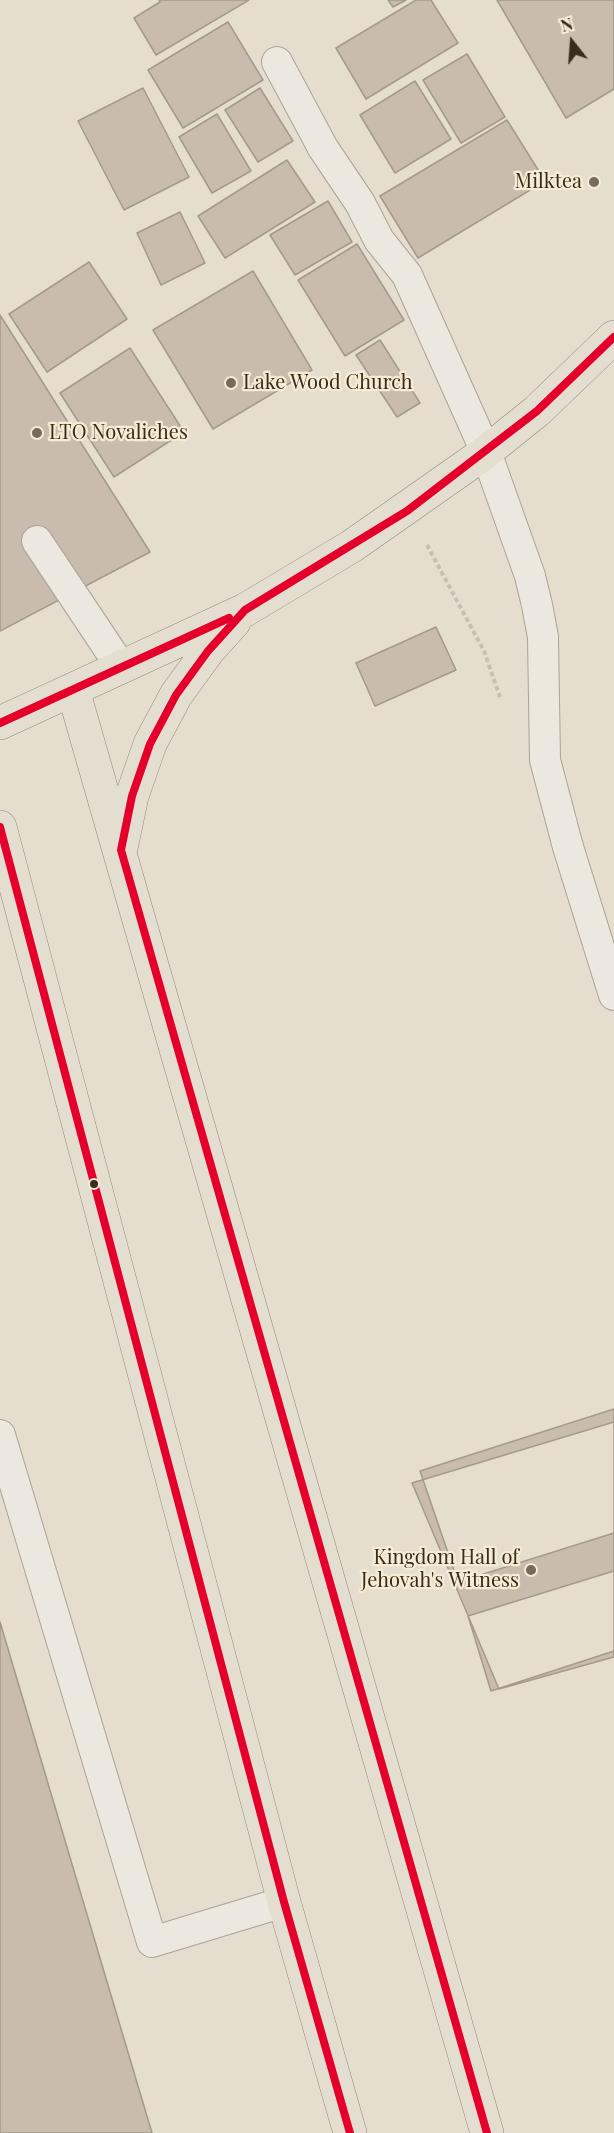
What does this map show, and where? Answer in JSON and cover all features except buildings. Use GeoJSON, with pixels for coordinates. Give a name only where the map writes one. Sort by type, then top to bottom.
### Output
{"type":"FeatureCollection","features":[{"type":"Feature","properties":{"kind":"main road"},"geometry":{"type":"LineString","coordinates":[[0,723],[245,610],[352,546],[486,452],[537,411],[614,337]]}},
{"type":"Feature","properties":{"kind":"main road"},"geometry":{"type":"LineString","coordinates":[[121,850],[132,796],[150,744],[176,695],[207,651],[245,610]]}},
{"type":"Feature","properties":{"kind":"main road"},"geometry":{"type":"LineString","coordinates":[[73,690],[121,850],[487,2133]]}},
{"type":"Feature","properties":{"kind":"main road"},"geometry":{"type":"LineString","coordinates":[[0,828],[284,1902],[350,2133]]}},
{"type":"Feature","properties":{"kind":"lane"},"geometry":{"type":"LineString","coordinates":[[278,62],[323,148],[360,203],[379,240],[407,275],[486,452],[530,576],[537,605],[543,637],[545,760],[568,847],[614,994]]}},
{"type":"Feature","properties":{"kind":"lane"},"geometry":{"type":"LineString","coordinates":[[37,541],[122,667]]}},
{"type":"Feature","properties":{"kind":"lane"},"geometry":{"type":"LineString","coordinates":[[0,1435],[152,1942],[284,1902]]}},
{"type":"Feature","properties":{"kind":"path"},"geometry":{"type":"LineString","coordinates":[[445,574],[484,651],[503,706]]}},
{"type":"Feature","properties":{"kind":"transit line"},"geometry":{"type":"LineString","coordinates":[[487,2133],[121,850],[132,796],[150,744],[176,695],[208,651],[245,610],[407,511],[537,411],[614,337]]}},
{"type":"Feature","properties":{"kind":"transit line"},"geometry":{"type":"LineString","coordinates":[[0,723],[229,618]]}},
{"type":"Feature","properties":{"kind":"transit line"},"geometry":{"type":"LineString","coordinates":[[0,827],[284,1902],[350,2133]]}},
{"type":"Feature","properties":{"kind":"place","name":"Milktea"},"geometry":{"type":"Point","coordinates":[594,182]}},
{"type":"Feature","properties":{"kind":"place","name":"Lake Wood Church"},"geometry":{"type":"Point","coordinates":[231,383]}},
{"type":"Feature","properties":{"kind":"place","name":"LTO Novaliches"},"geometry":{"type":"Point","coordinates":[37,433]}},
{"type":"Feature","properties":{"kind":"place","name":"Kingdom Hall of Jehovah's Witness"},"geometry":{"type":"Point","coordinates":[531,1570]}}]}
